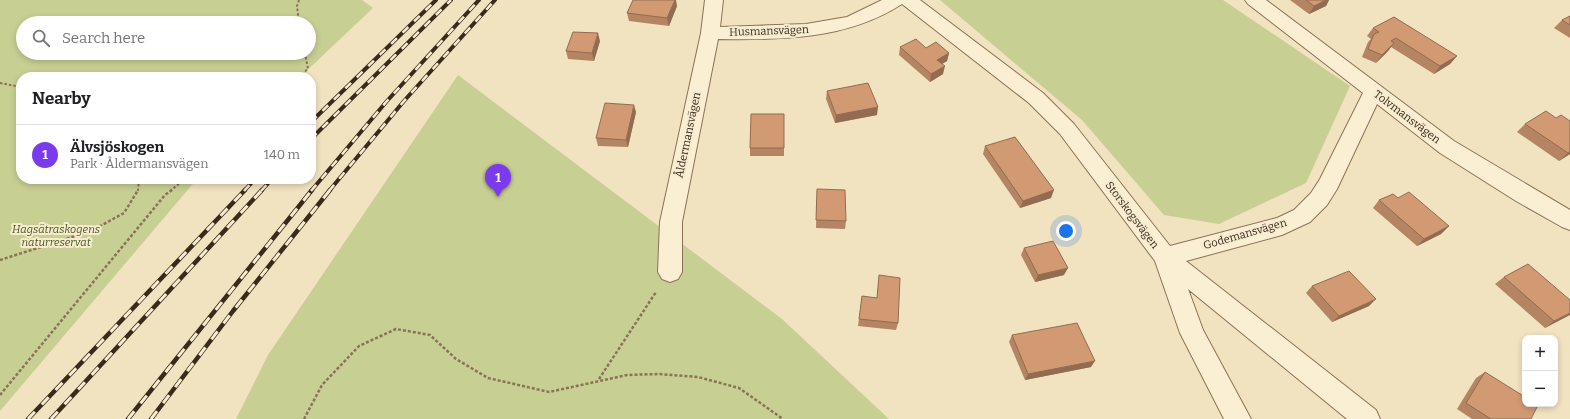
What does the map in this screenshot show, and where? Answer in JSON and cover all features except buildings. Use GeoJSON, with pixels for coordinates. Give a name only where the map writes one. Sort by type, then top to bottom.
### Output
{"type":"FeatureCollection","features":[{"type":"Feature","properties":{"kind":"street","name":"Åldermansvägen"},"geometry":{"type":"LineString","coordinates":[[670,272],[671,222],[710,32],[714,0]]}},
{"type":"Feature","properties":{"kind":"street","name":"Husmansvägen"},"geometry":{"type":"LineString","coordinates":[[710,32],[791,33],[818,30],[843,24],[883,8],[895,0]]}},
{"type":"Feature","properties":{"kind":"street","name":"Storskogsvägen"},"geometry":{"type":"LineString","coordinates":[[908,0],[1036,98],[1067,129],[1165,257],[1367,419]]}},
{"type":"Feature","properties":{"kind":"street","name":"Tolvmansvägen"},"geometry":{"type":"LineString","coordinates":[[1254,0],[1447,147],[1524,195],[1570,221]]}},
{"type":"Feature","properties":{"kind":"street","name":"Godemansvägen"},"geometry":{"type":"LineString","coordinates":[[1165,257],[1282,226],[1302,216],[1319,199],[1329,183],[1373,92]]}},
{"type":"Feature","properties":{"kind":"street"},"geometry":{"type":"LineString","coordinates":[[1165,257],[1192,333],[1238,419]]}},
{"type":"Feature","properties":{"kind":"path"},"geometry":{"type":"LineString","coordinates":[[298,16],[296,6],[299,0]]}},
{"type":"Feature","properties":{"kind":"path"},"geometry":{"type":"LineString","coordinates":[[304,72],[308,69],[306,60]]}},
{"type":"Feature","properties":{"kind":"path"},"geometry":{"type":"LineString","coordinates":[[0,83],[16,87]]}},
{"type":"Feature","properties":{"kind":"path"},"geometry":{"type":"LineString","coordinates":[[0,260],[92,231],[124,213],[138,191],[139,184]]}},
{"type":"Feature","properties":{"kind":"path"},"geometry":{"type":"LineString","coordinates":[[0,395],[165,195],[179,184]]}},
{"type":"Feature","properties":{"kind":"path"},"geometry":{"type":"LineString","coordinates":[[598,380],[670,272]]}},
{"type":"Feature","properties":{"kind":"path"},"geometry":{"type":"LineString","coordinates":[[304,419],[322,385],[359,346],[396,329],[430,335],[456,359],[488,378],[549,392],[598,380],[627,375],[659,374],[698,377],[738,388],[783,419]]}},
{"type":"Feature","properties":{"kind":"green space","name":"Hagsätraskogens naturreservat"},"geometry":{"type":"Polygon","coordinates":[[[0,0],[362,0],[373,8],[305,72],[16,72],[16,184],[193,184],[0,411],[0,0]]]}},
{"type":"Feature","properties":{"kind":"green space"},"geometry":{"type":"Polygon","coordinates":[[[940,0],[1223,0],[1350,86],[1306,183],[1219,224],[1164,215],[1082,120],[940,0]]]}},
{"type":"Feature","properties":{"kind":"green space"},"geometry":{"type":"Polygon","coordinates":[[[458,75],[782,319],[889,419],[236,419],[268,355],[458,75]]]}},
{"type":"Feature","properties":{"kind":"railway"},"geometry":{"type":"LineString","coordinates":[[316,117],[436,0]]}},
{"type":"Feature","properties":{"kind":"railway"},"geometry":{"type":"LineString","coordinates":[[316,134],[451,0]]}},
{"type":"Feature","properties":{"kind":"railway"},"geometry":{"type":"LineString","coordinates":[[311,191],[387,101],[479,0]]}},
{"type":"Feature","properties":{"kind":"railway"},"geometry":{"type":"LineString","coordinates":[[329,191],[404,101],[495,0]]}},
{"type":"Feature","properties":{"kind":"railway"},"geometry":{"type":"LineString","coordinates":[[244,191],[250,184]]}},
{"type":"Feature","properties":{"kind":"railway"},"geometry":{"type":"LineString","coordinates":[[261,191],[267,184]]}},
{"type":"Feature","properties":{"kind":"railway"},"geometry":{"type":"LineString","coordinates":[[28,419],[245,190]]}},
{"type":"Feature","properties":{"kind":"railway"},"geometry":{"type":"LineString","coordinates":[[51,419],[262,190]]}},
{"type":"Feature","properties":{"kind":"railway"},"geometry":{"type":"LineString","coordinates":[[128,419],[312,190]]}},
{"type":"Feature","properties":{"kind":"railway"},"geometry":{"type":"LineString","coordinates":[[151,419],[233,311],[330,190]]}},
{"type":"Feature","properties":{"kind":"place","name":"Älvsjöskogen"},"geometry":{"type":"Point","coordinates":[498,197]}}]}
